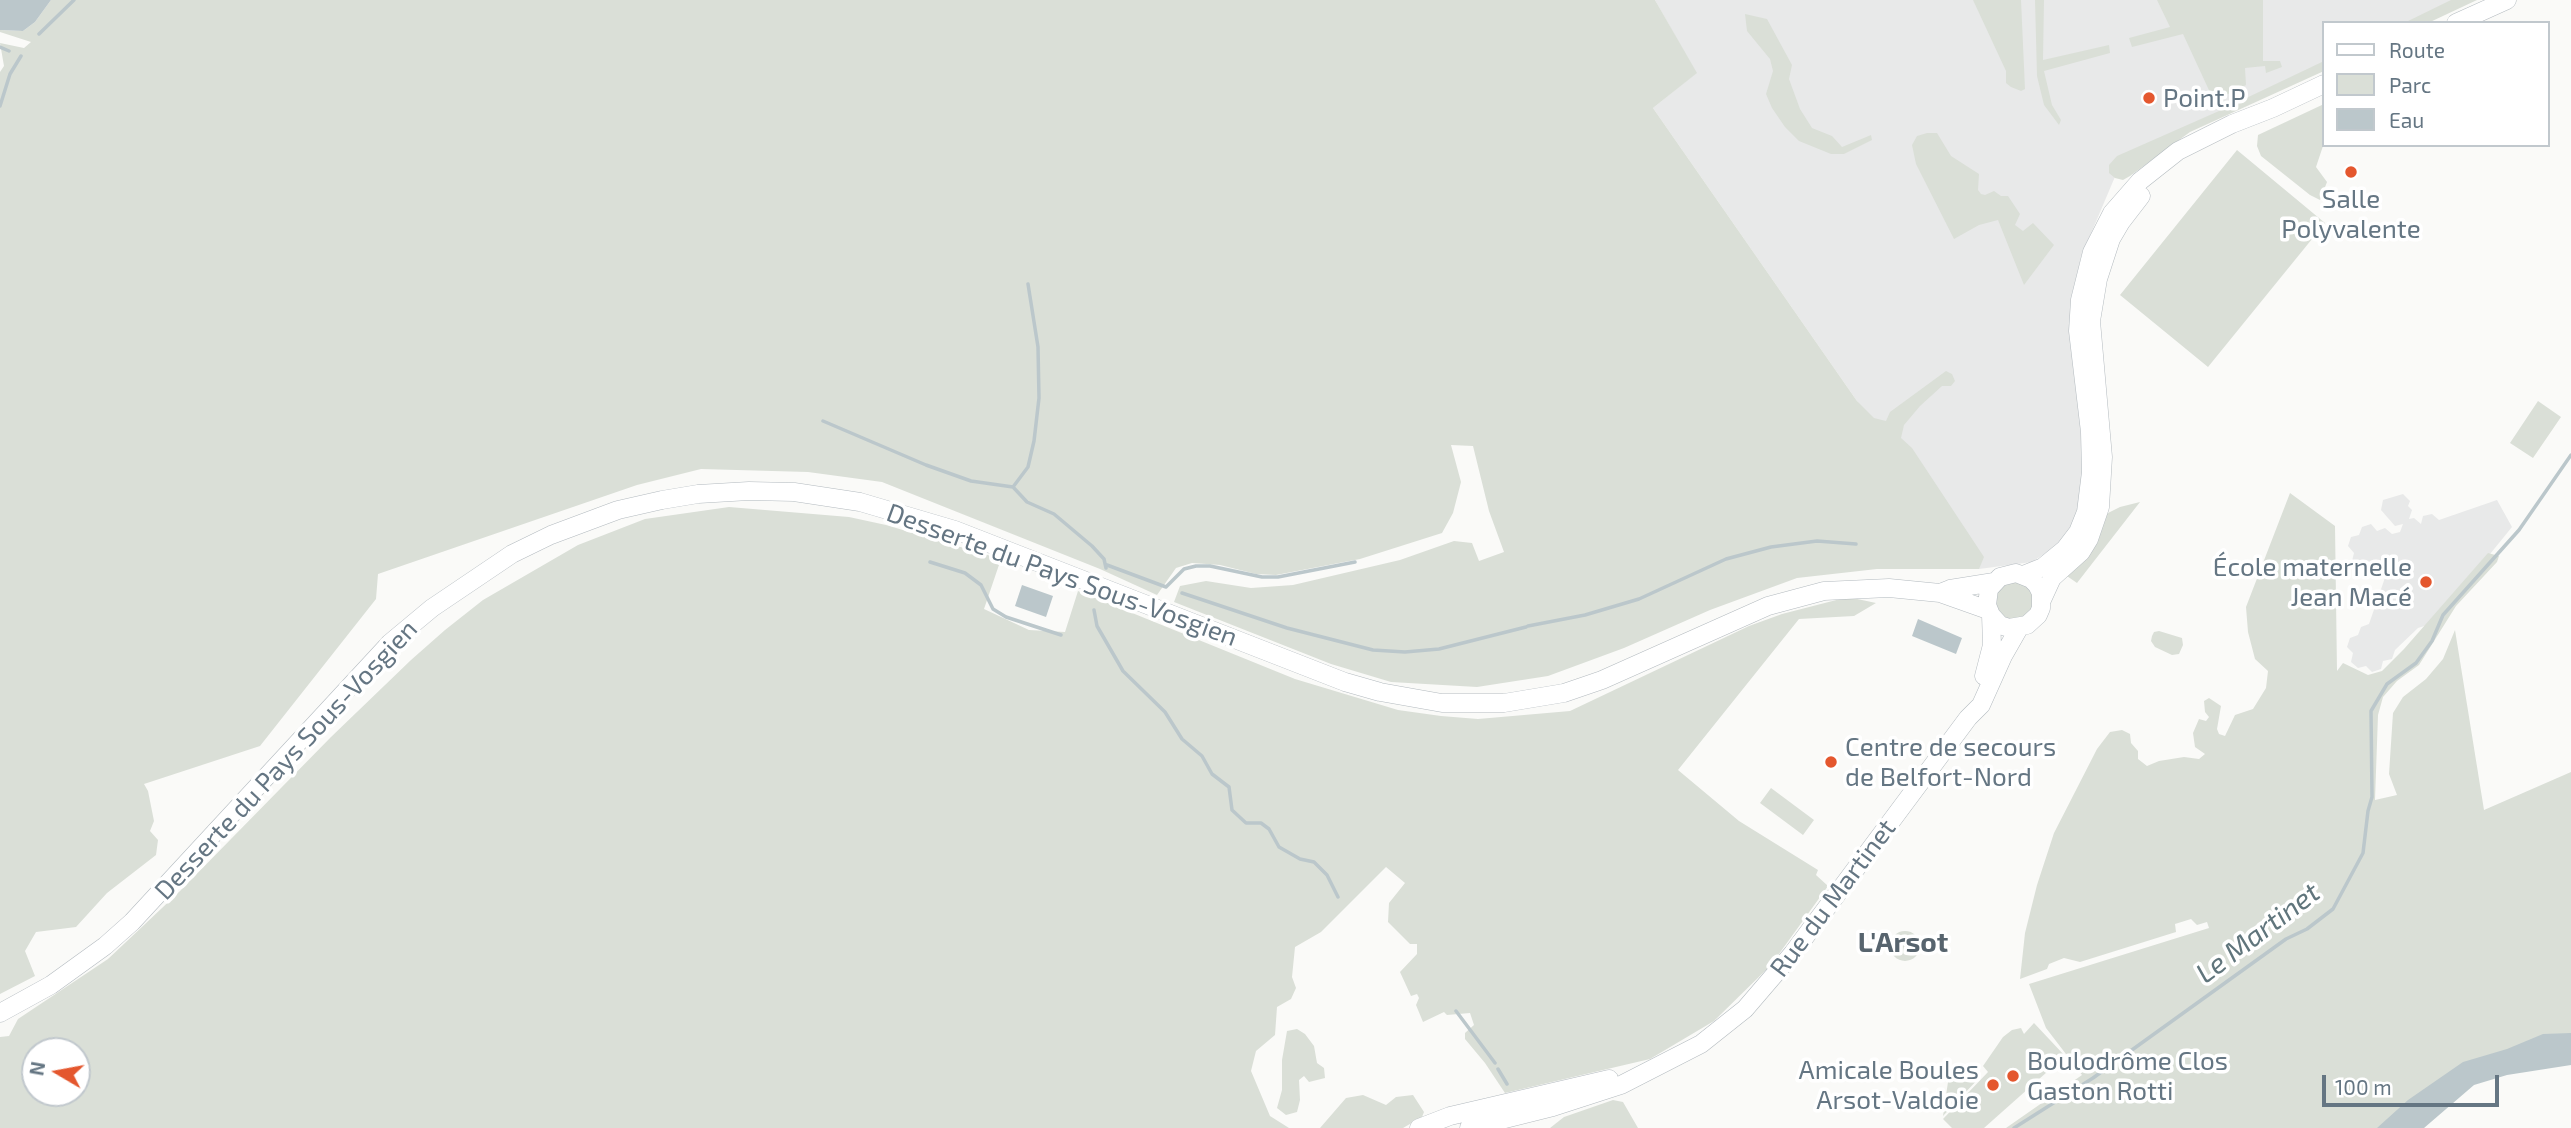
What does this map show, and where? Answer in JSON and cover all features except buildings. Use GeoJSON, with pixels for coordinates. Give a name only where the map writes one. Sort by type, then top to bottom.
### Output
{"type":"FeatureCollection","features":[{"type":"Feature","properties":{"kind":"main road"},"geometry":{"type":"LineString","coordinates":[[2460,21],[2507,0]]}},
{"type":"Feature","properties":{"kind":"main road"},"geometry":{"type":"LineString","coordinates":[[1940,593],[1994,582],[2007,574],[2023,575],[2043,567],[2065,549],[2082,522],[2089,501],[2091,472],[2090,432],[2078,331],[2085,277],[2100,233],[2112,213],[2125,196],[2158,165],[2201,138],[2322,85]]}},
{"type":"Feature","properties":{"kind":"main road"},"geometry":{"type":"LineString","coordinates":[[1989,613],[2000,625],[2019,628],[2034,620],[2052,578],[2081,552],[2089,539],[2100,507],[2103,457],[2091,321],[2098,279],[2111,239],[2136,202],[2164,173],[2181,159],[2258,114]]}},
{"type":"Feature","properties":{"kind":"main road","name":"Desserte du Pays Sous-Vosgien"},"geometry":{"type":"LineString","coordinates":[[0,1013],[51,985],[105,946],[132,922],[390,643],[432,608],[482,573],[551,535],[618,510],[662,500],[698,494],[749,491],[794,492],[860,502],[955,530],[1345,682],[1391,695],[1442,703],[1504,703],[1564,693],[1602,680],[1768,606],[1824,591],[1889,588],[1940,593],[1989,613]]}},
{"type":"Feature","properties":{"kind":"main road"},"geometry":{"type":"LineString","coordinates":[[2023,575],[2037,585],[2042,602]]}},
{"type":"Feature","properties":{"kind":"main road"},"geometry":{"type":"LineString","coordinates":[[1968,718],[1991,650],[1987,596],[1994,582]]}},
{"type":"Feature","properties":{"kind":"main road","name":"Rue du Martinet"},"geometry":{"type":"LineString","coordinates":[[1650,1070],[1701,1044],[1731,1022],[1761,993],[1968,718],[1981,705],[2019,628]]}},
{"type":"Feature","properties":{"kind":"main road"},"geometry":{"type":"LineString","coordinates":[[1419,1128],[1450,1116],[1650,1070]]}},
{"type":"Feature","properties":{"kind":"main road"},"geometry":{"type":"LineString","coordinates":[[1469,1128],[1595,1094],[1621,1085],[1650,1070]]}},
{"type":"Feature","properties":{"kind":"shaded area"},"geometry":{"type":"Polygon","coordinates":[[[1655,0],[2466,0],[2421,21],[2322,21],[2322,67],[2173,137],[2117,172],[2081,257],[2073,297],[2086,468],[2078,520],[2056,546],[2032,562],[1979,569],[1857,401],[1653,108],[1696,73],[1655,0]]]}},
{"type":"Feature","properties":{"kind":"shaded area","name":"École maternelle Jean Macé"},"geometry":{"type":"Polygon","coordinates":[[[2403,494],[2410,501],[2408,506],[2412,510],[2409,519],[2414,518],[2421,524],[2423,516],[2432,514],[2439,520],[2497,500],[2512,527],[2434,623],[2418,628],[2395,650],[2392,659],[2383,661],[2381,669],[2372,672],[2366,666],[2358,668],[2351,662],[2353,653],[2347,647],[2350,638],[2358,635],[2361,627],[2369,624],[2389,566],[2384,562],[2382,570],[2373,572],[2367,566],[2359,568],[2352,561],[2354,553],[2348,546],[2351,537],[2359,535],[2362,527],[2371,524],[2377,531],[2385,528],[2392,534],[2400,532],[2403,524],[2395,526],[2381,510],[2383,500],[2403,494]]]}},
{"type":"Feature","properties":{"kind":"green space"},"geometry":{"type":"Polygon","coordinates":[[[51,0],[1655,0],[1697,73],[1653,108],[1857,401],[1874,418],[1886,421],[1890,412],[1946,371],[1952,374],[1955,381],[1951,386],[1942,386],[1920,406],[1904,425],[1901,438],[1912,448],[1984,557],[1979,569],[1877,569],[1797,578],[1548,676],[1477,687],[1391,682],[1331,664],[1174,602],[1180,586],[1206,581],[1251,588],[1293,585],[1400,560],[1454,541],[1472,543],[1479,561],[1504,552],[1489,511],[1473,446],[1451,445],[1461,482],[1453,513],[1442,533],[1360,559],[1276,575],[1192,563],[1176,568],[1157,595],[1100,569],[882,482],[808,472],[701,469],[637,485],[378,574],[376,599],[260,746],[144,784],[154,821],[150,831],[158,840],[156,855],[107,893],[76,927],[36,932],[25,951],[35,976],[0,994],[0,72],[4,66],[0,43],[24,48],[31,42],[0,30],[23,31],[35,22],[51,0]]]}},
{"type":"Feature","properties":{"kind":"green space"},"geometry":{"type":"Polygon","coordinates":[[[1973,0],[2021,0],[2025,89],[2021,91],[2006,83],[2006,71],[1973,0]]]}},
{"type":"Feature","properties":{"kind":"green space"},"geometry":{"type":"Polygon","coordinates":[[[2035,0],[2044,0],[2043,60],[2109,45],[2110,53],[2044,71],[2052,105],[2061,120],[2059,125],[2044,105],[2037,76],[2035,0]]]}},
{"type":"Feature","properties":{"kind":"green space"},"geometry":{"type":"Polygon","coordinates":[[[2157,0],[2263,0],[2263,61],[2280,61],[2282,67],[2266,73],[2265,66],[2245,68],[2246,85],[2214,101],[2183,34],[2132,47],[2129,38],[2170,27],[2157,0]]]}},
{"type":"Feature","properties":{"kind":"green space"},"geometry":{"type":"Polygon","coordinates":[[[2451,0],[2477,0],[2432,21],[2408,21],[2451,0]]]}},
{"type":"Feature","properties":{"kind":"green space"},"geometry":{"type":"Polygon","coordinates":[[[1745,14],[1767,19],[1792,65],[1789,79],[1800,109],[1812,128],[1832,136],[1842,147],[1871,135],[1872,140],[1844,154],[1831,154],[1799,141],[1785,127],[1766,94],[1773,71],[1770,59],[1747,31],[1745,14]]]}},
{"type":"Feature","properties":{"kind":"green space"},"geometry":{"type":"Polygon","coordinates":[[[2322,62],[2322,72],[2190,132],[2123,180],[2109,173],[2109,165],[2117,156],[2322,62]]]}},
{"type":"Feature","properties":{"kind":"green space"},"geometry":{"type":"Polygon","coordinates":[[[2322,105],[2323,147],[2316,167],[2327,182],[2320,200],[2261,156],[2257,146],[2258,135],[2322,105]]]}},
{"type":"Feature","properties":{"kind":"green space"},"geometry":{"type":"Polygon","coordinates":[[[1937,133],[1951,156],[1979,174],[1978,190],[1981,194],[1994,191],[2001,196],[2008,196],[2020,214],[2015,225],[2023,231],[2033,223],[2054,245],[2024,285],[1998,220],[1979,225],[1954,239],[1916,164],[1912,145],[1917,136],[1937,133]]]}},
{"type":"Feature","properties":{"kind":"green space"},"geometry":{"type":"Polygon","coordinates":[[[2237,150],[2325,223],[2208,367],[2120,295],[2237,150]]]}},
{"type":"Feature","properties":{"kind":"green space"},"geometry":{"type":"Polygon","coordinates":[[[2538,401],[2561,417],[2533,458],[2510,443],[2538,401]]]}},
{"type":"Feature","properties":{"kind":"green space"},"geometry":{"type":"Polygon","coordinates":[[[2290,493],[2335,526],[2337,671],[2343,663],[2368,675],[2382,671],[2488,553],[2499,556],[2497,562],[2456,606],[2419,665],[2397,681],[2383,697],[2378,715],[2375,800],[2397,795],[2389,774],[2393,713],[2403,697],[2426,679],[2443,659],[2455,630],[2484,810],[2571,772],[2571,1041],[2553,1040],[2384,1128],[2006,1128],[2082,1075],[2046,1028],[2029,984],[2209,928],[2207,922],[2197,925],[2191,919],[2175,924],[2176,932],[2080,962],[2064,958],[2049,964],[2047,969],[2020,979],[2025,933],[2054,833],[2097,749],[2110,732],[2122,730],[2130,734],[2131,743],[2138,751],[2138,759],[2147,766],[2184,757],[2199,759],[2205,754],[2195,747],[2193,733],[2199,719],[2206,721],[2209,717],[2205,712],[2204,701],[2209,698],[2221,706],[2217,729],[2219,734],[2225,736],[2235,715],[2253,709],[2266,688],[2268,671],[2255,659],[2248,632],[2246,607],[2290,493]]]}},
{"type":"Feature","properties":{"kind":"green space"},"geometry":{"type":"Polygon","coordinates":[[[2140,502],[2077,583],[2064,574],[2108,513],[2140,502]]]}},
{"type":"Feature","properties":{"kind":"green space"},"geometry":{"type":"Polygon","coordinates":[[[729,507],[849,517],[886,525],[1001,559],[984,609],[1029,630],[1065,632],[1078,591],[1295,679],[1398,710],[1478,719],[1570,711],[1749,626],[1782,614],[1848,597],[1876,603],[1854,616],[1799,619],[1678,770],[1739,821],[1818,870],[1816,875],[1828,886],[1771,965],[1714,1021],[1650,1059],[1505,1093],[1465,1039],[1465,1033],[1474,1025],[1470,1013],[1447,1015],[1444,1012],[1423,1022],[1416,1005],[1419,998],[1417,994],[1411,996],[1400,972],[1417,954],[1417,944],[1410,944],[1388,922],[1389,903],[1405,883],[1386,867],[1321,932],[1295,947],[1292,977],[1296,988],[1291,999],[1277,1007],[1275,1035],[1256,1051],[1251,1071],[1270,1116],[1289,1128],[0,1128],[0,1037],[9,1036],[18,1019],[108,959],[180,891],[331,737],[445,630],[483,600],[578,545],[645,519],[729,507]]]}},
{"type":"Feature","properties":{"kind":"green space"},"geometry":{"type":"Polygon","coordinates":[[[2018,581],[2030,588],[2035,601],[2031,614],[2013,623],[1996,613],[1994,593],[2004,583],[2018,581]]]}},
{"type":"Feature","properties":{"kind":"green space"},"geometry":{"type":"Polygon","coordinates":[[[2159,631],[2182,638],[2183,645],[2179,654],[2172,655],[2155,647],[2151,641],[2152,636],[2159,631]]]}},
{"type":"Feature","properties":{"kind":"green space"},"geometry":{"type":"Polygon","coordinates":[[[1771,788],[1814,820],[1803,835],[1760,803],[1771,788]]]}},
{"type":"Feature","properties":{"kind":"green space"},"geometry":{"type":"Polygon","coordinates":[[[1905,931],[1916,935],[1920,946],[1916,957],[1905,961],[1894,957],[1890,946],[1894,935],[1905,931]]]}},
{"type":"Feature","properties":{"kind":"green space","name":"Boulodrôme Clos Gaston Rotti"},"geometry":{"type":"Polygon","coordinates":[[[2034,1023],[2065,1056],[1984,1128],[1952,1128],[1943,1119],[1988,1072],[1983,1066],[2003,1037],[2012,1030],[2021,1028],[2024,1034],[2034,1023]]]}},
{"type":"Feature","properties":{"kind":"green space"},"geometry":{"type":"Polygon","coordinates":[[[1297,1029],[1305,1034],[1314,1046],[1317,1063],[1324,1068],[1325,1078],[1309,1082],[1304,1076],[1299,1080],[1300,1100],[1297,1112],[1286,1115],[1277,1108],[1282,1090],[1282,1060],[1287,1031],[1297,1029]]]}},
{"type":"Feature","properties":{"kind":"green space"},"geometry":{"type":"Polygon","coordinates":[[[1975,1069],[1981,1076],[1943,1116],[1948,1082],[1975,1069]]]}},
{"type":"Feature","properties":{"kind":"green space"},"geometry":{"type":"Polygon","coordinates":[[[1363,1095],[1386,1105],[1396,1097],[1413,1095],[1424,1112],[1422,1117],[1403,1128],[1320,1128],[1346,1098],[1363,1095]]]}},
{"type":"Feature","properties":{"kind":"green space"},"geometry":{"type":"Polygon","coordinates":[[[1613,1100],[1623,1102],[1638,1128],[1550,1128],[1564,1117],[1613,1100]]]}},
{"type":"Feature","properties":{"kind":"water"},"geometry":{"type":"Polygon","coordinates":[[[0,0],[51,0],[35,22],[23,31],[0,30],[0,0]]]}},
{"type":"Feature","properties":{"kind":"water"},"geometry":{"type":"Polygon","coordinates":[[[1022,585],[1053,596],[1046,617],[1015,606],[1022,585]]]}},
{"type":"Feature","properties":{"kind":"water"},"geometry":{"type":"Polygon","coordinates":[[[1918,619],[1962,638],[1956,654],[1912,636],[1918,619]]]}},
{"type":"Feature","properties":{"kind":"water"},"geometry":{"type":"Polygon","coordinates":[[[2571,1033],[2571,1065],[2507,1075],[2474,1085],[2424,1128],[2377,1128],[2408,1100],[2463,1062],[2507,1049],[2543,1034],[2571,1033]]]}},
{"type":"Feature","properties":{"kind":"waterway"},"geometry":{"type":"LineString","coordinates":[[39,34],[74,0]]}},
{"type":"Feature","properties":{"kind":"waterway"},"geometry":{"type":"LineString","coordinates":[[0,47],[9,51]]}},
{"type":"Feature","properties":{"kind":"waterway"},"geometry":{"type":"LineString","coordinates":[[0,106],[10,74],[21,56]]}},
{"type":"Feature","properties":{"kind":"waterway"},"geometry":{"type":"LineString","coordinates":[[1013,487],[1028,467],[1039,398],[1038,347],[1028,284]]}},
{"type":"Feature","properties":{"kind":"waterway"},"geometry":{"type":"LineString","coordinates":[[823,421],[971,481],[1013,487],[1027,502],[1054,514],[1092,546],[1104,559],[1106,568]]}},
{"type":"Feature","properties":{"kind":"waterway","name":"Le Martinet"},"geometry":{"type":"LineString","coordinates":[[2014,1128],[2093,1078],[2286,939],[2307,929],[2333,909],[2363,853],[2372,797],[2371,711],[2387,684],[2416,663],[2432,641],[2443,615],[2519,530],[2571,455]]}},
{"type":"Feature","properties":{"kind":"waterway"},"geometry":{"type":"LineString","coordinates":[[1528,626],[1585,615],[1639,599],[1726,559],[1771,547],[1817,541],[1856,544]]}},
{"type":"Feature","properties":{"kind":"waterway"},"geometry":{"type":"LineString","coordinates":[[930,562],[965,573],[981,585],[993,609],[1006,617],[1061,635]]}},
{"type":"Feature","properties":{"kind":"waterway"},"geometry":{"type":"LineString","coordinates":[[1107,565],[1166,587],[1184,569],[1196,566],[1210,566],[1262,577],[1278,577],[1355,562]]}},
{"type":"Feature","properties":{"kind":"waterway"},"geometry":{"type":"LineString","coordinates":[[1182,593],[1287,628],[1373,650],[1405,652],[1439,649],[1526,627]]}},
{"type":"Feature","properties":{"kind":"waterway"},"geometry":{"type":"LineString","coordinates":[[1094,610],[1097,626],[1123,671],[1165,712],[1182,739],[1202,756],[1212,774],[1229,787],[1232,810],[1246,823],[1261,823],[1269,829],[1279,847],[1300,859],[1314,862],[1327,875],[1338,897]]}},
{"type":"Feature","properties":{"kind":"waterway"},"geometry":{"type":"LineString","coordinates":[[1456,1011],[1495,1063]]}},
{"type":"Feature","properties":{"kind":"waterway"},"geometry":{"type":"LineString","coordinates":[[1498,1069],[1507,1084]]}},
{"type":"Feature","properties":{"kind":"place","name":"Point.P"},"geometry":{"type":"Point","coordinates":[2149,98]}},
{"type":"Feature","properties":{"kind":"place","name":"Salle Polyvalente"},"geometry":{"type":"Point","coordinates":[2351,172]}},
{"type":"Feature","properties":{"kind":"place","name":"École maternelle Jean Macé"},"geometry":{"type":"Point","coordinates":[2426,582]}},
{"type":"Feature","properties":{"kind":"place","name":"Centre de secours de Belfort-Nord"},"geometry":{"type":"Point","coordinates":[1831,762]}},
{"type":"Feature","properties":{"kind":"place","name":"Boulodrôme Clos Gaston Rotti"},"geometry":{"type":"Point","coordinates":[2013,1076]}},
{"type":"Feature","properties":{"kind":"place","name":"Amicale Boules Arsot-Valdoie"},"geometry":{"type":"Point","coordinates":[1993,1085]}},
{"type":"Feature","properties":{"kind":"district","name":"L'Arsot"},"geometry":{"type":"Point","coordinates":[1903,943]}}]}
